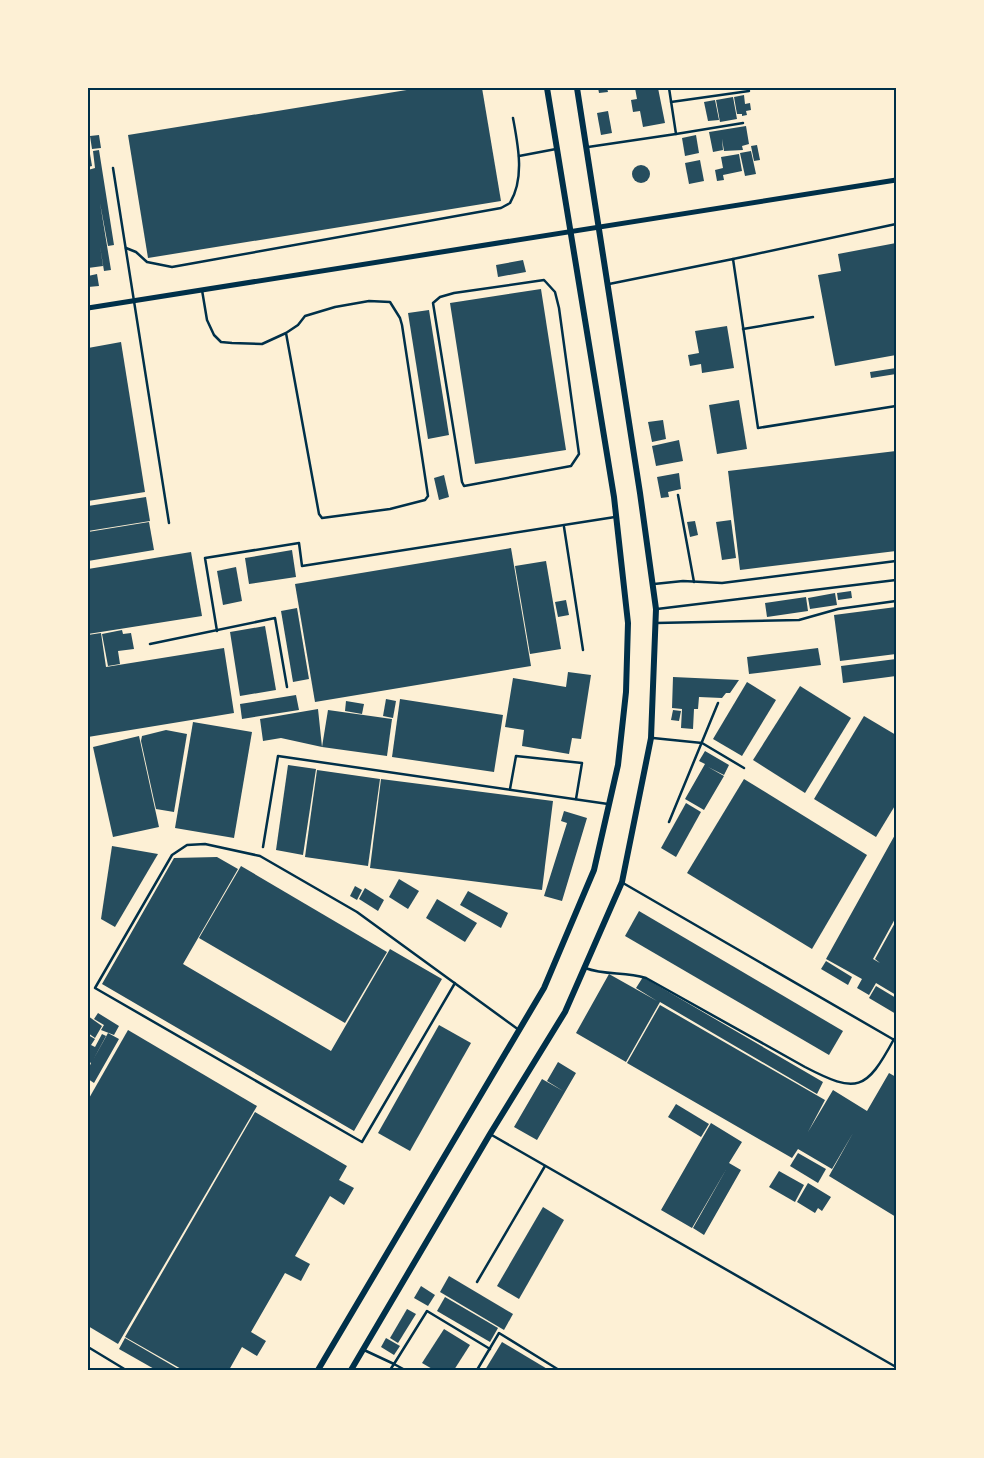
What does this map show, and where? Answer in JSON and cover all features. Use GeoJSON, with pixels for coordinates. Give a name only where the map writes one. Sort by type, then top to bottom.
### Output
{"type":"FeatureCollection","features":[{"type":"Feature","properties":{"kind":"street"},"geometry":{"type":"LineString","coordinates":[[318,1370],[544,988],[594,870],[618,765],[626,692],[628,633],[616,517],[547,88]]}},
{"type":"Feature","properties":{"kind":"street"},"geometry":{"type":"LineString","coordinates":[[351,1370],[490,1134],[565,1012],[622,882],[651,738],[656,609],[577,88]]}},
{"type":"Feature","properties":{"kind":"street"},"geometry":{"type":"LineString","coordinates":[[88,308],[896,180]]}},
{"type":"Feature","properties":{"kind":"lane"},"geometry":{"type":"LineString","coordinates":[[669,88],[676,134]]}},
{"type":"Feature","properties":{"kind":"lane"},"geometry":{"type":"LineString","coordinates":[[671,102],[749,91]]}},
{"type":"Feature","properties":{"kind":"lane"},"geometry":{"type":"LineString","coordinates":[[126,248],[136,252],[147,262],[172,268],[501,208],[510,203],[514,196],[519,156],[513,118]]}},
{"type":"Feature","properties":{"kind":"lane"},"geometry":{"type":"LineString","coordinates":[[586,147],[743,123]]}},
{"type":"Feature","properties":{"kind":"lane"},"geometry":{"type":"LineString","coordinates":[[519,156],[557,149]]}},
{"type":"Feature","properties":{"kind":"lane"},"geometry":{"type":"LineString","coordinates":[[113,168],[169,522]]}},
{"type":"Feature","properties":{"kind":"lane"},"geometry":{"type":"LineString","coordinates":[[608,284],[896,224]]}},
{"type":"Feature","properties":{"kind":"lane"},"geometry":{"type":"LineString","coordinates":[[732,258],[758,428],[896,406]]}},
{"type":"Feature","properties":{"kind":"lane"},"geometry":{"type":"LineString","coordinates":[[544,280],[551,286],[555,292],[559,308],[579,454],[571,466],[464,486],[433,304],[440,297],[454,293],[544,280]]}},
{"type":"Feature","properties":{"kind":"lane"},"geometry":{"type":"LineString","coordinates":[[202,290],[207,320],[214,335],[220,342],[262,344],[286,334],[298,325],[305,316],[353,304],[382,300],[390,302],[402,325],[428,496],[425,500],[377,511],[322,518],[319,514],[286,334]]}},
{"type":"Feature","properties":{"kind":"lane"},"geometry":{"type":"LineString","coordinates":[[743,329],[813,317]]}},
{"type":"Feature","properties":{"kind":"lane"},"geometry":{"type":"LineString","coordinates":[[678,495],[694,582]]}},
{"type":"Feature","properties":{"kind":"lane"},"geometry":{"type":"LineString","coordinates":[[217,631],[206,558],[299,543],[302,566],[616,517]]}},
{"type":"Feature","properties":{"kind":"lane"},"geometry":{"type":"LineString","coordinates":[[564,526],[583,650]]}},
{"type":"Feature","properties":{"kind":"lane"},"geometry":{"type":"LineString","coordinates":[[652,584],[722,583],[896,560]]}},
{"type":"Feature","properties":{"kind":"lane"},"geometry":{"type":"LineString","coordinates":[[656,609],[896,580]]}},
{"type":"Feature","properties":{"kind":"lane"},"geometry":{"type":"LineString","coordinates":[[656,623],[799,620],[838,608],[896,601]]}},
{"type":"Feature","properties":{"kind":"lane"},"geometry":{"type":"LineString","coordinates":[[150,644],[275,618],[287,687]]}},
{"type":"Feature","properties":{"kind":"lane"},"geometry":{"type":"LineString","coordinates":[[669,822],[718,703]]}},
{"type":"Feature","properties":{"kind":"lane"},"geometry":{"type":"LineString","coordinates":[[651,738],[702,743],[744,768]]}},
{"type":"Feature","properties":{"kind":"lane"},"geometry":{"type":"LineString","coordinates":[[263,847],[278,756],[608,804]]}},
{"type":"Feature","properties":{"kind":"lane"},"geometry":{"type":"LineString","coordinates":[[510,789],[516,756],[582,763],[576,799]]}},
{"type":"Feature","properties":{"kind":"lane"},"geometry":{"type":"LineString","coordinates":[[455,983],[362,1142],[95,988],[172,856],[187,845],[205,844],[260,856],[357,912],[455,983],[519,1030]]}},
{"type":"Feature","properties":{"kind":"lane"},"geometry":{"type":"LineString","coordinates":[[584,968],[600,974],[624,972],[646,978],[805,1067],[832,1081],[846,1085],[856,1084],[878,1069],[895,1040],[622,882]]}},
{"type":"Feature","properties":{"kind":"lane"},"geometry":{"type":"LineString","coordinates":[[490,1134],[896,1368]]}},
{"type":"Feature","properties":{"kind":"lane"},"geometry":{"type":"LineString","coordinates":[[477,1282],[545,1166]]}},
{"type":"Feature","properties":{"kind":"lane"},"geometry":{"type":"LineString","coordinates":[[390,1370],[427,1311],[490,1349]]}},
{"type":"Feature","properties":{"kind":"lane"},"geometry":{"type":"LineString","coordinates":[[477,1370],[499,1333],[559,1370]]}},
{"type":"Feature","properties":{"kind":"lane"},"geometry":{"type":"LineString","coordinates":[[88,1347],[126,1370]]}},
{"type":"Feature","properties":{"kind":"lane"},"geometry":{"type":"LineString","coordinates":[[364,1350],[405,1370]]}},
{"type":"Feature","properties":{"kind":"building"},"geometry":{"type":"Polygon","coordinates":[[[419,88],[482,88],[501,201],[148,258],[128,135],[419,88]]]}},
{"type":"Feature","properties":{"kind":"building"},"geometry":{"type":"Polygon","coordinates":[[[598,88],[607,88],[608,92],[599,93],[598,88]]]}},
{"type":"Feature","properties":{"kind":"building"},"geometry":{"type":"Polygon","coordinates":[[[635,88],[658,88],[665,123],[643,127],[640,111],[633,112],[631,100],[637,99],[635,88]]]}},
{"type":"Feature","properties":{"kind":"building"},"geometry":{"type":"Polygon","coordinates":[[[744,95],[745,104],[750,103],[751,110],[746,111],[747,115],[742,116],[742,114],[737,114],[734,97],[744,95]]]}},
{"type":"Feature","properties":{"kind":"building"},"geometry":{"type":"Polygon","coordinates":[[[733,97],[737,119],[720,122],[716,100],[733,97]]]}},
{"type":"Feature","properties":{"kind":"building"},"geometry":{"type":"Polygon","coordinates":[[[715,100],[719,120],[708,121],[704,102],[715,100]]]}},
{"type":"Feature","properties":{"kind":"building"},"geometry":{"type":"Polygon","coordinates":[[[608,111],[612,133],[601,135],[597,113],[608,111]]]}},
{"type":"Feature","properties":{"kind":"building"},"geometry":{"type":"Polygon","coordinates":[[[746,126],[749,144],[742,146],[743,150],[724,151],[722,139],[723,150],[713,152],[709,132],[746,126]]]}},
{"type":"Feature","properties":{"kind":"building"},"geometry":{"type":"Polygon","coordinates":[[[99,135],[101,148],[92,149],[90,136],[99,135]]]}},
{"type":"Feature","properties":{"kind":"building"},"geometry":{"type":"Polygon","coordinates":[[[696,135],[699,153],[685,156],[682,138],[696,135]]]}},
{"type":"Feature","properties":{"kind":"building"},"geometry":{"type":"Polygon","coordinates":[[[88,142],[92,166],[88,167],[88,142]]]}},
{"type":"Feature","properties":{"kind":"building"},"geometry":{"type":"Polygon","coordinates":[[[757,145],[760,160],[754,161],[751,146],[757,145]]]}},
{"type":"Feature","properties":{"kind":"building"},"geometry":{"type":"Polygon","coordinates":[[[99,150],[114,245],[108,246],[100,203],[111,270],[104,271],[100,246],[103,266],[88,268],[88,170],[95,168],[93,151],[99,150]]]}},
{"type":"Feature","properties":{"kind":"building"},"geometry":{"type":"Polygon","coordinates":[[[751,151],[756,174],[745,176],[740,153],[751,151]]]}},
{"type":"Feature","properties":{"kind":"building"},"geometry":{"type":"Polygon","coordinates":[[[739,154],[742,171],[723,175],[724,180],[717,181],[715,170],[723,168],[721,157],[739,154]]]}},
{"type":"Feature","properties":{"kind":"building"},"geometry":{"type":"Polygon","coordinates":[[[700,160],[704,181],[689,184],[685,163],[700,160]]]}},
{"type":"Feature","properties":{"kind":"building"},"geometry":{"type":"Polygon","coordinates":[[[637,165],[645,165],[650,170],[648,181],[637,183],[632,178],[632,170],[637,165]]]}},
{"type":"Feature","properties":{"kind":"building"},"geometry":{"type":"Polygon","coordinates":[[[896,243],[896,355],[835,366],[818,275],[841,271],[838,254],[896,243]]]}},
{"type":"Feature","properties":{"kind":"building"},"geometry":{"type":"Polygon","coordinates":[[[523,260],[526,272],[498,277],[496,265],[523,260]]]}},
{"type":"Feature","properties":{"kind":"building"},"geometry":{"type":"Polygon","coordinates":[[[97,274],[99,286],[88,287],[88,276],[97,274]]]}},
{"type":"Feature","properties":{"kind":"building"},"geometry":{"type":"Polygon","coordinates":[[[541,289],[566,450],[475,464],[450,303],[541,289]]]}},
{"type":"Feature","properties":{"kind":"building"},"geometry":{"type":"Polygon","coordinates":[[[429,310],[449,435],[428,439],[408,313],[429,310]]]}},
{"type":"Feature","properties":{"kind":"building"},"geometry":{"type":"Polygon","coordinates":[[[727,326],[734,368],[702,373],[701,364],[690,366],[688,355],[699,353],[695,331],[727,326]]]}},
{"type":"Feature","properties":{"kind":"building"},"geometry":{"type":"Polygon","coordinates":[[[121,342],[145,492],[88,501],[88,348],[121,342]]]}},
{"type":"Feature","properties":{"kind":"building"},"geometry":{"type":"Polygon","coordinates":[[[896,368],[896,374],[871,378],[870,372],[896,368]]]}},
{"type":"Feature","properties":{"kind":"building"},"geometry":{"type":"Polygon","coordinates":[[[739,400],[747,449],[717,454],[709,405],[739,400]]]}},
{"type":"Feature","properties":{"kind":"building"},"geometry":{"type":"Polygon","coordinates":[[[663,420],[666,439],[652,442],[648,422],[663,420]]]}},
{"type":"Feature","properties":{"kind":"building"},"geometry":{"type":"Polygon","coordinates":[[[679,440],[683,461],[656,466],[652,446],[679,440]]]}},
{"type":"Feature","properties":{"kind":"building"},"geometry":{"type":"Polygon","coordinates":[[[896,451],[896,551],[740,570],[728,471],[896,451]]]}},
{"type":"Feature","properties":{"kind":"building"},"geometry":{"type":"Polygon","coordinates":[[[679,473],[681,489],[668,492],[669,497],[661,498],[657,477],[679,473]]]}},
{"type":"Feature","properties":{"kind":"building"},"geometry":{"type":"Polygon","coordinates":[[[444,475],[449,497],[439,500],[434,478],[444,475]]]}},
{"type":"Feature","properties":{"kind":"building"},"geometry":{"type":"Polygon","coordinates":[[[146,497],[150,521],[88,531],[88,506],[146,497]]]}},
{"type":"Feature","properties":{"kind":"building"},"geometry":{"type":"Polygon","coordinates":[[[731,520],[736,558],[722,560],[716,522],[731,520]]]}},
{"type":"Feature","properties":{"kind":"building"},"geometry":{"type":"Polygon","coordinates":[[[695,521],[698,535],[690,537],[687,522],[695,521]]]}},
{"type":"Feature","properties":{"kind":"building"},"geometry":{"type":"Polygon","coordinates":[[[149,522],[154,550],[88,561],[88,532],[149,522]]]}},
{"type":"Feature","properties":{"kind":"building"},"geometry":{"type":"Polygon","coordinates":[[[511,548],[531,666],[315,702],[295,584],[511,548]]]}},
{"type":"Feature","properties":{"kind":"building"},"geometry":{"type":"Polygon","coordinates":[[[292,550],[296,577],[249,584],[245,558],[292,550]]]}},
{"type":"Feature","properties":{"kind":"building"},"geometry":{"type":"Polygon","coordinates":[[[191,552],[202,616],[88,634],[88,569],[191,552]]]}},
{"type":"Feature","properties":{"kind":"building"},"geometry":{"type":"Polygon","coordinates":[[[546,561],[561,649],[530,654],[515,566],[546,561]]]}},
{"type":"Feature","properties":{"kind":"building"},"geometry":{"type":"Polygon","coordinates":[[[236,567],[242,601],[223,605],[217,571],[236,567]]]}},
{"type":"Feature","properties":{"kind":"building"},"geometry":{"type":"Polygon","coordinates":[[[851,591],[852,598],[838,600],[837,593],[851,591]]]}},
{"type":"Feature","properties":{"kind":"building"},"geometry":{"type":"Polygon","coordinates":[[[835,593],[837,605],[810,609],[808,598],[835,593]]]}},
{"type":"Feature","properties":{"kind":"building"},"geometry":{"type":"Polygon","coordinates":[[[806,597],[808,611],[767,617],[765,603],[806,597]]]}},
{"type":"Feature","properties":{"kind":"building"},"geometry":{"type":"Polygon","coordinates":[[[566,600],[569,615],[558,617],[555,602],[566,600]]]}},
{"type":"Feature","properties":{"kind":"building"},"geometry":{"type":"Polygon","coordinates":[[[896,607],[896,654],[840,661],[834,615],[896,607]]]}},
{"type":"Feature","properties":{"kind":"building"},"geometry":{"type":"Polygon","coordinates":[[[297,608],[309,679],[293,682],[281,611],[297,608]]]}},
{"type":"Feature","properties":{"kind":"building"},"geometry":{"type":"Polygon","coordinates":[[[265,626],[276,690],[240,696],[230,632],[265,626]]]}},
{"type":"Feature","properties":{"kind":"building"},"geometry":{"type":"Polygon","coordinates":[[[122,630],[123,634],[131,633],[134,649],[118,651],[120,664],[108,666],[102,634],[122,630]]]}},
{"type":"Feature","properties":{"kind":"building"},"geometry":{"type":"Polygon","coordinates":[[[101,633],[106,667],[224,648],[234,713],[88,737],[88,635],[101,633]]]}},
{"type":"Feature","properties":{"kind":"building"},"geometry":{"type":"Polygon","coordinates":[[[818,648],[821,665],[749,674],[747,657],[818,648]]]}},
{"type":"Feature","properties":{"kind":"building"},"geometry":{"type":"Polygon","coordinates":[[[896,659],[896,676],[843,683],[841,666],[896,659]]]}},
{"type":"Feature","properties":{"kind":"building"},"geometry":{"type":"Polygon","coordinates":[[[568,672],[591,675],[581,739],[572,738],[569,754],[522,746],[524,730],[505,727],[513,678],[566,687],[568,672]]]}},
{"type":"Feature","properties":{"kind":"building"},"geometry":{"type":"Polygon","coordinates":[[[673,677],[739,680],[730,693],[726,693],[722,698],[699,697],[698,709],[694,709],[693,729],[681,728],[682,709],[672,708],[673,677]]]}},
{"type":"Feature","properties":{"kind":"building"},"geometry":{"type":"Polygon","coordinates":[[[747,682],[776,700],[742,756],[713,739],[747,682]]]}},
{"type":"Feature","properties":{"kind":"building"},"geometry":{"type":"Polygon","coordinates":[[[800,686],[851,718],[805,793],[753,760],[800,686]]]}},
{"type":"Feature","properties":{"kind":"building"},"geometry":{"type":"Polygon","coordinates":[[[296,695],[299,710],[242,719],[240,704],[296,695]]]}},
{"type":"Feature","properties":{"kind":"building"},"geometry":{"type":"Polygon","coordinates":[[[386,699],[396,701],[393,718],[383,716],[386,699]]]}},
{"type":"Feature","properties":{"kind":"building"},"geometry":{"type":"Polygon","coordinates":[[[400,699],[503,715],[494,772],[392,757],[400,699]]]}},
{"type":"Feature","properties":{"kind":"building"},"geometry":{"type":"Polygon","coordinates":[[[346,701],[364,704],[362,714],[345,711],[346,701]]]}},
{"type":"Feature","properties":{"kind":"building"},"geometry":{"type":"Polygon","coordinates":[[[318,709],[322,747],[281,738],[263,741],[260,719],[318,709]]]}},
{"type":"Feature","properties":{"kind":"building"},"geometry":{"type":"Polygon","coordinates":[[[328,710],[392,719],[387,756],[322,747],[328,710]]]}},
{"type":"Feature","properties":{"kind":"building"},"geometry":{"type":"Polygon","coordinates":[[[673,710],[681,711],[679,721],[671,720],[673,710]]]}},
{"type":"Feature","properties":{"kind":"building"},"geometry":{"type":"Polygon","coordinates":[[[864,716],[896,735],[896,804],[876,837],[814,799],[864,716]]]}},
{"type":"Feature","properties":{"kind":"building"},"geometry":{"type":"Polygon","coordinates":[[[193,722],[252,732],[234,838],[175,828],[193,722]]]}},
{"type":"Feature","properties":{"kind":"building"},"geometry":{"type":"Polygon","coordinates":[[[166,730],[187,734],[174,812],[156,809],[141,741],[142,736],[166,730]]]}},
{"type":"Feature","properties":{"kind":"building"},"geometry":{"type":"Polygon","coordinates":[[[139,736],[159,827],[113,837],[93,747],[139,736]]]}},
{"type":"Feature","properties":{"kind":"building"},"geometry":{"type":"Polygon","coordinates":[[[705,751],[729,765],[724,775],[708,767],[724,776],[704,810],[685,799],[705,764],[699,761],[705,751]]]}},
{"type":"Feature","properties":{"kind":"building"},"geometry":{"type":"Polygon","coordinates":[[[288,765],[316,769],[303,855],[276,850],[288,765]]]}},
{"type":"Feature","properties":{"kind":"building"},"geometry":{"type":"Polygon","coordinates":[[[317,770],[380,779],[368,866],[305,857],[317,770]]]}},
{"type":"Feature","properties":{"kind":"building"},"geometry":{"type":"Polygon","coordinates":[[[381,779],[553,801],[542,890],[370,868],[381,779]]]}},
{"type":"Feature","properties":{"kind":"building"},"geometry":{"type":"Polygon","coordinates":[[[744,779],[867,855],[812,949],[687,873],[744,779]]]}},
{"type":"Feature","properties":{"kind":"building"},"geometry":{"type":"Polygon","coordinates":[[[686,803],[701,812],[676,857],[661,848],[686,803]]]}},
{"type":"Feature","properties":{"kind":"building"},"geometry":{"type":"Polygon","coordinates":[[[564,811],[587,818],[562,901],[544,896],[567,823],[561,821],[564,811]]]}},
{"type":"Feature","properties":{"kind":"building"},"geometry":{"type":"Polygon","coordinates":[[[896,833],[896,917],[873,959],[880,963],[875,959],[896,921],[896,995],[876,983],[869,995],[857,988],[862,979],[826,959],[896,833]]]}},
{"type":"Feature","properties":{"kind":"building"},"geometry":{"type":"Polygon","coordinates":[[[112,846],[158,854],[115,927],[101,919],[112,846]]]}},
{"type":"Feature","properties":{"kind":"building"},"geometry":{"type":"Polygon","coordinates":[[[217,857],[238,869],[183,964],[331,1051],[390,949],[442,979],[354,1131],[102,984],[174,858],[217,857]]]}},
{"type":"Feature","properties":{"kind":"building"},"geometry":{"type":"Polygon","coordinates":[[[241,866],[387,952],[345,1023],[199,938],[241,866]]]}},
{"type":"Feature","properties":{"kind":"building"},"geometry":{"type":"Polygon","coordinates":[[[399,879],[419,891],[408,909],[389,897],[399,879]]]}},
{"type":"Feature","properties":{"kind":"building"},"geometry":{"type":"Polygon","coordinates":[[[355,886],[362,890],[357,900],[350,896],[355,886]]]}},
{"type":"Feature","properties":{"kind":"building"},"geometry":{"type":"Polygon","coordinates":[[[365,888],[384,900],[378,911],[359,899],[365,888]]]}},
{"type":"Feature","properties":{"kind":"building"},"geometry":{"type":"Polygon","coordinates":[[[468,891],[508,913],[501,928],[460,905],[468,891]]]}},
{"type":"Feature","properties":{"kind":"building"},"geometry":{"type":"Polygon","coordinates":[[[437,899],[477,923],[465,942],[426,918],[437,899]]]}},
{"type":"Feature","properties":{"kind":"building"},"geometry":{"type":"Polygon","coordinates":[[[639,911],[843,1031],[829,1055],[625,936],[639,911]]]}},
{"type":"Feature","properties":{"kind":"building"},"geometry":{"type":"Polygon","coordinates":[[[826,961],[852,977],[848,985],[821,969],[826,961]]]}},
{"type":"Feature","properties":{"kind":"building"},"geometry":{"type":"Polygon","coordinates":[[[609,974],[657,1001],[636,988],[643,977],[823,1082],[817,1094],[660,1002],[626,1062],[576,1033],[609,974]]]}},
{"type":"Feature","properties":{"kind":"building"},"geometry":{"type":"Polygon","coordinates":[[[876,986],[896,998],[896,1014],[869,998],[876,986]]]}},
{"type":"Feature","properties":{"kind":"building"},"geometry":{"type":"Polygon","coordinates":[[[660,1005],[825,1100],[808,1132],[833,1090],[867,1111],[889,1073],[896,1077],[896,1217],[829,1176],[853,1133],[832,1169],[798,1149],[792,1158],[627,1063],[660,1005]]]}},
{"type":"Feature","properties":{"kind":"building"},"geometry":{"type":"Polygon","coordinates":[[[98,1013],[119,1026],[114,1035],[101,1030],[104,1025],[94,1019],[98,1013]]]}},
{"type":"Feature","properties":{"kind":"building"},"geometry":{"type":"Polygon","coordinates":[[[88,1016],[102,1026],[95,1038],[88,1033],[88,1016]]]}},
{"type":"Feature","properties":{"kind":"building"},"geometry":{"type":"Polygon","coordinates":[[[439,1025],[471,1043],[410,1151],[378,1133],[439,1025]]]}},
{"type":"Feature","properties":{"kind":"building"},"geometry":{"type":"Polygon","coordinates":[[[128,1030],[257,1106],[118,1344],[88,1326],[88,1100],[128,1030]]]}},
{"type":"Feature","properties":{"kind":"building"},"geometry":{"type":"Polygon","coordinates":[[[108,1033],[119,1039],[94,1083],[88,1079],[88,1070],[91,1063],[88,1061],[88,1035],[95,1039],[91,1045],[95,1047],[102,1034],[106,1036],[93,1060],[108,1033]]]}},
{"type":"Feature","properties":{"kind":"building"},"geometry":{"type":"Polygon","coordinates":[[[558,1062],[576,1073],[537,1140],[514,1127],[542,1079],[563,1091],[547,1081],[558,1062]]]}},
{"type":"Feature","properties":{"kind":"building"},"geometry":{"type":"Polygon","coordinates":[[[676,1104],[709,1124],[701,1137],[668,1117],[676,1104]]]}},
{"type":"Feature","properties":{"kind":"building"},"geometry":{"type":"Polygon","coordinates":[[[255,1112],[347,1166],[339,1180],[354,1188],[344,1205],[330,1196],[295,1256],[310,1264],[301,1281],[285,1273],[251,1332],[266,1341],[257,1356],[242,1347],[229,1370],[183,1370],[125,1337],[255,1112]]]}},
{"type":"Feature","properties":{"kind":"building"},"geometry":{"type":"Polygon","coordinates":[[[711,1123],[742,1142],[729,1163],[741,1170],[704,1235],[693,1228],[727,1168],[692,1228],[661,1210],[711,1123]]]}},
{"type":"Feature","properties":{"kind":"building"},"geometry":{"type":"Polygon","coordinates":[[[798,1153],[826,1169],[818,1183],[790,1166],[798,1153]]]}},
{"type":"Feature","properties":{"kind":"building"},"geometry":{"type":"Polygon","coordinates":[[[779,1171],[804,1185],[795,1202],[769,1187],[779,1171]]]}},
{"type":"Feature","properties":{"kind":"building"},"geometry":{"type":"Polygon","coordinates":[[[808,1183],[831,1197],[822,1211],[818,1208],[815,1213],[797,1202],[808,1183]]]}},
{"type":"Feature","properties":{"kind":"building"},"geometry":{"type":"Polygon","coordinates":[[[543,1207],[564,1220],[519,1299],[497,1286],[543,1207]]]}},
{"type":"Feature","properties":{"kind":"building"},"geometry":{"type":"Polygon","coordinates":[[[449,1276],[513,1314],[504,1330],[440,1292],[449,1276]]]}},
{"type":"Feature","properties":{"kind":"building"},"geometry":{"type":"Polygon","coordinates":[[[421,1286],[435,1295],[428,1306],[414,1298],[421,1286]]]}},
{"type":"Feature","properties":{"kind":"building"},"geometry":{"type":"Polygon","coordinates":[[[445,1297],[498,1328],[490,1342],[437,1311],[445,1297]]]}},
{"type":"Feature","properties":{"kind":"building"},"geometry":{"type":"Polygon","coordinates":[[[407,1309],[416,1314],[398,1343],[390,1338],[407,1309]]]}},
{"type":"Feature","properties":{"kind":"building"},"geometry":{"type":"Polygon","coordinates":[[[444,1329],[470,1345],[454,1370],[434,1370],[422,1363],[444,1329]]]}},
{"type":"Feature","properties":{"kind":"building"},"geometry":{"type":"Polygon","coordinates":[[[125,1338],[180,1370],[156,1370],[119,1349],[125,1338]]]}},
{"type":"Feature","properties":{"kind":"building"},"geometry":{"type":"Polygon","coordinates":[[[386,1338],[400,1346],[394,1355],[381,1347],[386,1338]]]}},
{"type":"Feature","properties":{"kind":"building"},"geometry":{"type":"Polygon","coordinates":[[[502,1342],[549,1370],[485,1370],[502,1342]]]}}]}
